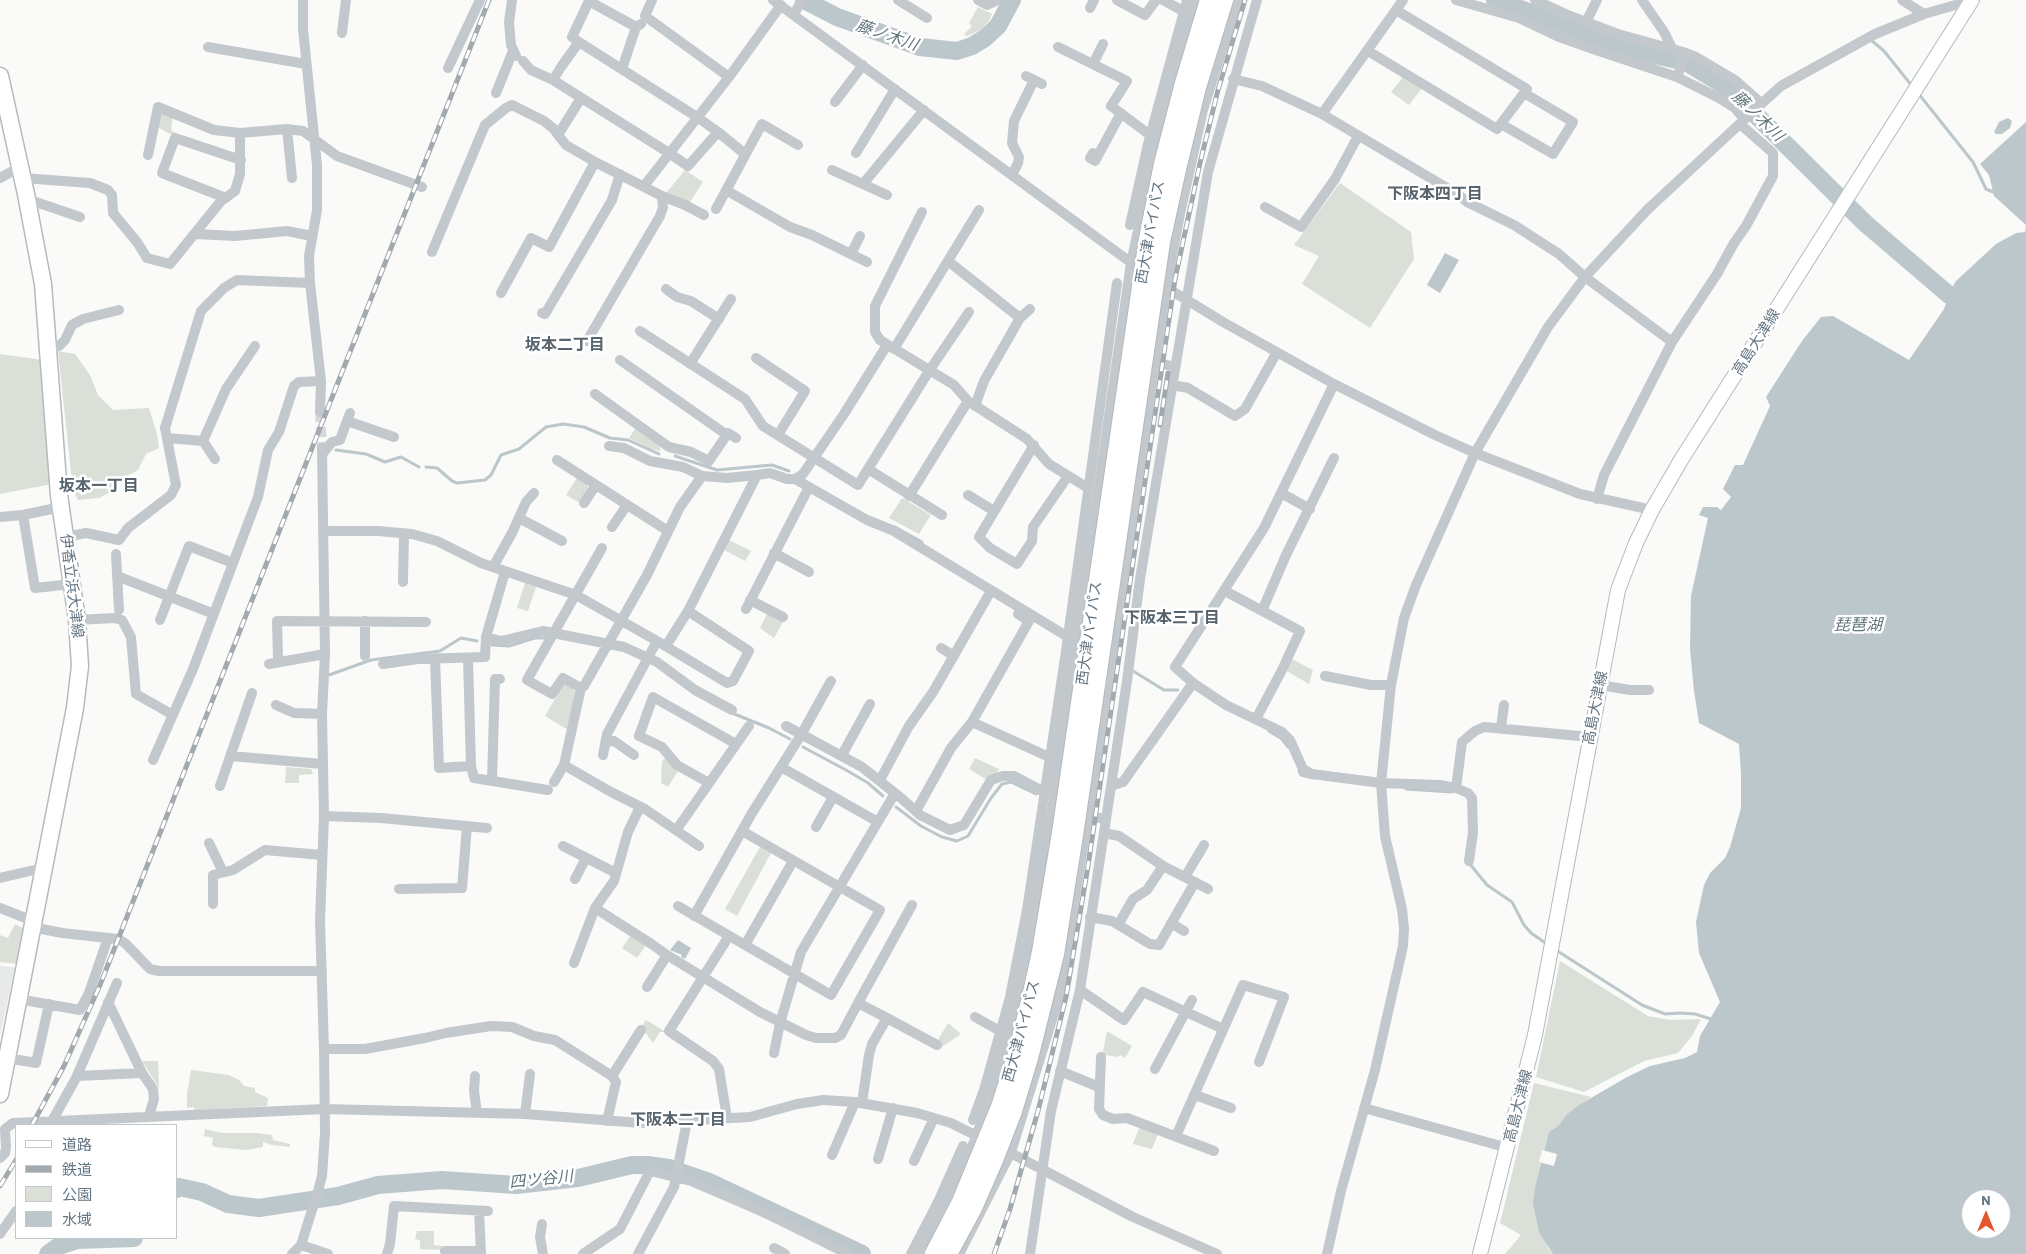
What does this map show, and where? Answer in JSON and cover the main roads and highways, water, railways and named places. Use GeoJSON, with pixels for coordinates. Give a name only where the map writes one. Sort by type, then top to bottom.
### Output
{"type":"FeatureCollection","features":[{"type":"Feature","properties":{"kind":"highway","name":"西大津バイパス"},"geometry":{"type":"LineString","coordinates":[[934,1254],[961,1202],[997,1115],[1017,1054],[1030,1002],[1045,927],[1060,833],[1148,239],[1184,83],[1209,0]]}},
{"type":"Feature","properties":{"kind":"highway","name":"西大津バイパス"},"geometry":{"type":"LineString","coordinates":[[948,1254],[980,1192],[1013,1111],[1030,1058],[1054,954],[1074,835],[1161,242],[1197,87],[1224,0]]}},
{"type":"Feature","properties":{"kind":"main road","name":"高島大津線"},"geometry":{"type":"LineString","coordinates":[[1480,1254],[1535,1035],[1618,590],[1636,543],[1652,510],[1681,460],[1972,0]]}},
{"type":"Feature","properties":{"kind":"main road","name":"伊香立浜大津線"},"geometry":{"type":"LineString","coordinates":[[0,76],[22,172],[43,284],[61,507],[77,620],[80,666],[75,708],[0,1094]]}},
{"type":"Feature","properties":{"kind":"water"},"geometry":{"type":"Polygon","coordinates":[[[2008,118],[2012,121],[2010,128],[2002,134],[1996,134],[1994,132],[1999,122],[2008,118]]]}},
{"type":"Feature","properties":{"kind":"water"},"geometry":{"type":"Polygon","coordinates":[[[2026,122],[2026,225],[1994,196],[1989,175],[1980,164],[2026,122]]]}},
{"type":"Feature","properties":{"kind":"water","name":"琵琶湖"},"geometry":{"type":"Polygon","coordinates":[[[2026,225],[2026,1254],[1553,1254],[1539,1232],[1533,1203],[1549,1132],[1558,1126],[1567,1114],[1579,1105],[1627,1077],[1650,1066],[1685,1058],[1697,1052],[1700,1036],[1720,1002],[1699,953],[1696,922],[1704,885],[1710,873],[1725,858],[1730,847],[1741,808],[1741,774],[1739,744],[1699,723],[1690,649],[1691,596],[1708,518],[1699,515],[1703,507],[1717,507],[1721,510],[1731,497],[1723,489],[1735,465],[1743,465],[1770,406],[1766,397],[1802,341],[1821,317],[1833,316],[1909,360],[1944,309],[1956,281],[1996,244],[2016,233],[2025,232],[2026,225]]]}},
{"type":"Feature","properties":{"kind":"water"},"geometry":{"type":"Polygon","coordinates":[[[1445,253],[1459,260],[1440,293],[1427,285],[1445,253]]]}},
{"type":"Feature","properties":{"kind":"water"},"geometry":{"type":"Polygon","coordinates":[[[678,940],[691,948],[685,959],[681,957],[682,955],[670,950],[678,940]]]}},
{"type":"Feature","properties":{"kind":"waterway","name":"藤ノ木川"},"geometry":{"type":"LineString","coordinates":[[804,0],[837,17],[920,47],[957,51],[972,46],[985,38],[998,26],[1012,0]]}},
{"type":"Feature","properties":{"kind":"waterway","name":"藤ノ木川"},"geometry":{"type":"LineString","coordinates":[[1495,0],[1641,52],[1686,62],[1737,93],[1756,115],[1866,224],[1949,295],[1970,304]]}},
{"type":"Feature","properties":{"kind":"waterway"},"geometry":{"type":"LineString","coordinates":[[1871,40],[1884,51],[1912,86]]}},
{"type":"Feature","properties":{"kind":"waterway"},"geometry":{"type":"LineString","coordinates":[[1918,93],[1973,162],[1986,189],[1993,192]]}},
{"type":"Feature","properties":{"kind":"waterway"},"geometry":{"type":"LineString","coordinates":[[426,467],[437,468],[457,483],[485,480],[491,475],[501,455],[519,449],[546,427],[563,424],[584,427],[610,438],[628,440],[659,454]]}},
{"type":"Feature","properties":{"kind":"waterway"},"geometry":{"type":"LineString","coordinates":[[336,450],[366,454],[385,462],[401,457],[419,467]]}},
{"type":"Feature","properties":{"kind":"waterway"},"geometry":{"type":"LineString","coordinates":[[675,456],[717,470],[772,465],[789,471]]}},
{"type":"Feature","properties":{"kind":"waterway"},"geometry":{"type":"LineString","coordinates":[[895,527],[922,542]]}},
{"type":"Feature","properties":{"kind":"waterway"},"geometry":{"type":"LineString","coordinates":[[329,675],[371,660],[440,651],[461,638],[477,641]]}},
{"type":"Feature","properties":{"kind":"waterway"},"geometry":{"type":"LineString","coordinates":[[492,645],[509,646],[535,638],[545,638]]}},
{"type":"Feature","properties":{"kind":"waterway"},"geometry":{"type":"LineString","coordinates":[[1133,671],[1164,690],[1178,690]]}},
{"type":"Feature","properties":{"kind":"waterway"},"geometry":{"type":"LineString","coordinates":[[732,713],[790,739]]}},
{"type":"Feature","properties":{"kind":"waterway"},"geometry":{"type":"LineString","coordinates":[[1269,731],[1282,739],[1288,747]]}},
{"type":"Feature","properties":{"kind":"waterway"},"geometry":{"type":"LineString","coordinates":[[803,747],[868,783],[883,796]]}},
{"type":"Feature","properties":{"kind":"waterway"},"geometry":{"type":"LineString","coordinates":[[1299,771],[1301,775],[1313,778]]}},
{"type":"Feature","properties":{"kind":"waterway"},"geometry":{"type":"LineString","coordinates":[[896,807],[921,826],[942,837],[957,841],[968,836],[991,798],[1002,784],[1011,782],[1036,794]]}},
{"type":"Feature","properties":{"kind":"waterway"},"geometry":{"type":"LineString","coordinates":[[1406,789],[1452,792]]}},
{"type":"Feature","properties":{"kind":"waterway"},"geometry":{"type":"LineString","coordinates":[[1469,863],[1487,885],[1512,902],[1524,925],[1531,933],[1544,942]]}},
{"type":"Feature","properties":{"kind":"waterway"},"geometry":{"type":"LineString","coordinates":[[1559,952],[1642,1005],[1665,1014],[1695,1014],[1714,1020]]}},
{"type":"Feature","properties":{"kind":"waterway","name":"四ツ谷川"},"geometry":{"type":"LineString","coordinates":[[178,1188],[202,1192],[228,1204],[259,1208],[338,1196],[378,1185],[442,1180],[516,1185],[578,1178],[632,1165],[647,1165],[669,1168],[709,1182],[862,1254]]}},
{"type":"Feature","properties":{"kind":"waterway","name":"四ツ谷川"},"geometry":{"type":"LineString","coordinates":[[48,1254],[59,1246],[77,1240],[106,1239]]}},
{"type":"Feature","properties":{"kind":"tunnel"},"geometry":{"type":"LineString","coordinates":[[320,412],[322,448]]}},
{"type":"Feature","properties":{"kind":"railway"},"geometry":{"type":"LineString","coordinates":[[33,1124],[64,1066],[100,985],[489,0]]}},
{"type":"Feature","properties":{"kind":"railway"},"geometry":{"type":"LineString","coordinates":[[994,1254],[1010,1209],[1038,1111],[1066,997],[1088,866],[1175,279],[1218,90],[1245,0]]}},
{"type":"Feature","properties":{"kind":"railway"},"geometry":{"type":"LineString","coordinates":[[1160,425],[1168,373]]}},
{"type":"Feature","properties":{"kind":"railway"},"geometry":{"type":"LineString","coordinates":[[0,1186],[15,1162]]}},
{"type":"Feature","properties":{"kind":"district","name":"下阪本四丁目"},"geometry":{"type":"Point","coordinates":[1435,194]}},
{"type":"Feature","properties":{"kind":"district","name":"坂本二丁目"},"geometry":{"type":"Point","coordinates":[565,345]}},
{"type":"Feature","properties":{"kind":"district","name":"坂本一丁目"},"geometry":{"type":"Point","coordinates":[99,486]}},
{"type":"Feature","properties":{"kind":"district","name":"下阪本三丁目"},"geometry":{"type":"Point","coordinates":[1172,618]}},
{"type":"Feature","properties":{"kind":"district","name":"下阪本二丁目"},"geometry":{"type":"Point","coordinates":[678,1120]}}]}
